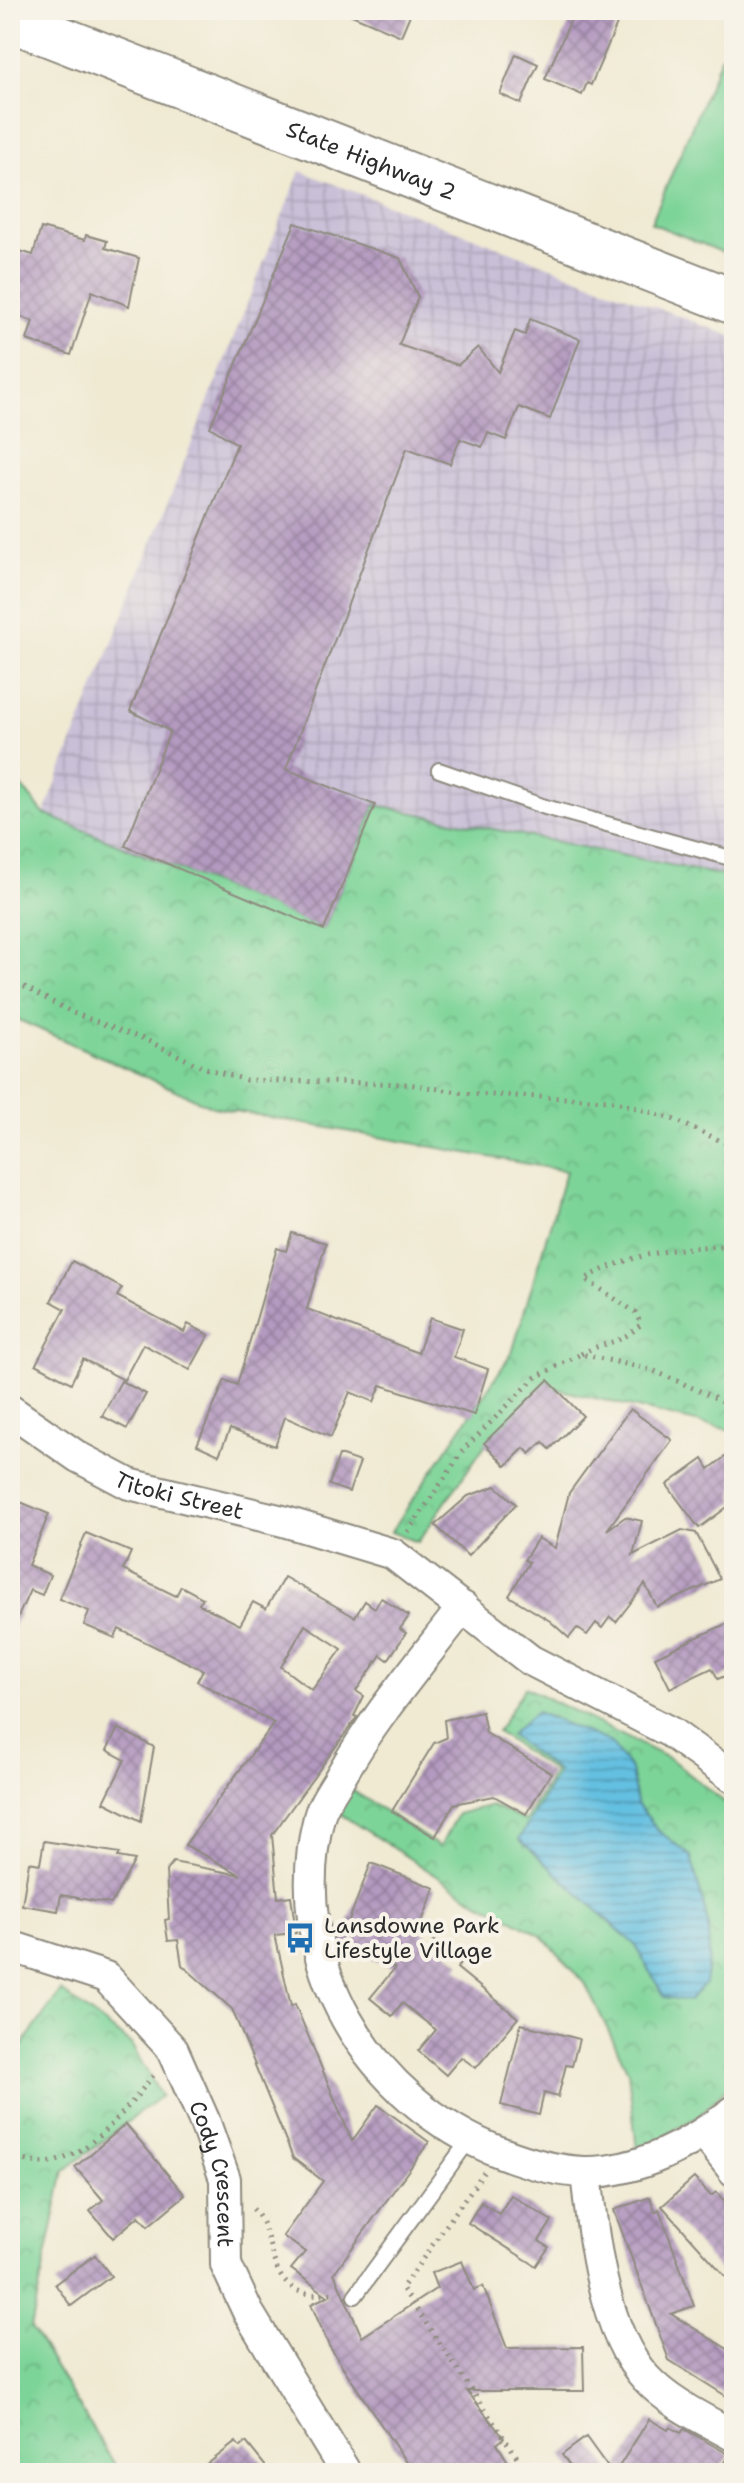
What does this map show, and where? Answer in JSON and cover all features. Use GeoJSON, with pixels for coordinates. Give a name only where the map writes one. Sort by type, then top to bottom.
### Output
{"type":"FeatureCollection","features":[{"type":"Feature","properties":{"kind":"highway","name":"State Highway 2"},"geometry":{"type":"LineString","coordinates":[[10,19],[734,302]]}},
{"type":"Feature","properties":{"kind":"street","name":"Titoki Street"},"geometry":{"type":"LineString","coordinates":[[10,1410],[78,1457],[129,1484],[364,1543],[393,1554],[530,1660],[670,1732],[734,1778]]}},
{"type":"Feature","properties":{"kind":"street"},"geometry":{"type":"LineString","coordinates":[[463,1607],[355,1751],[319,1814],[310,1869],[312,1917],[342,2013],[369,2058],[415,2104],[469,2140],[531,2164],[586,2172],[646,2161],[705,2134],[734,2111]]}},
{"type":"Feature","properties":{"kind":"street","name":"Cody Crescent"},"geometry":{"type":"LineString","coordinates":[[10,1946],[106,1977],[173,2050],[204,2120],[225,2179],[226,2265],[248,2312],[346,2473]]}},
{"type":"Feature","properties":{"kind":"street"},"geometry":{"type":"LineString","coordinates":[[705,2134],[734,2171]]}},
{"type":"Feature","properties":{"kind":"street"},"geometry":{"type":"LineString","coordinates":[[586,2172],[592,2240],[607,2295],[626,2346],[645,2377],[676,2404],[734,2436]]}},
{"type":"Feature","properties":{"kind":"lane"},"geometry":{"type":"LineString","coordinates":[[439,770],[545,807],[734,859]]}},
{"type":"Feature","properties":{"kind":"lane"},"geometry":{"type":"LineString","coordinates":[[355,2296],[469,2140]]}},
{"type":"Feature","properties":{"kind":"path"},"geometry":{"type":"LineString","coordinates":[[10,979],[73,1013],[146,1040],[202,1067],[246,1080],[408,1084],[471,1094],[610,1100],[670,1118],[734,1147]]}},
{"type":"Feature","properties":{"kind":"path"},"geometry":{"type":"LineString","coordinates":[[393,1554],[464,1449],[536,1377],[595,1346],[624,1340],[641,1324],[635,1312],[585,1279],[613,1263],[674,1250],[734,1246]]}},
{"type":"Feature","properties":{"kind":"path"},"geometry":{"type":"LineString","coordinates":[[581,1354],[652,1370],[734,1406]]}},
{"type":"Feature","properties":{"kind":"path"},"geometry":{"type":"LineString","coordinates":[[10,2157],[42,2163],[65,2158],[101,2134],[130,2106],[173,2050]]}},
{"type":"Feature","properties":{"kind":"path"},"geometry":{"type":"LineString","coordinates":[[498,2151],[402,2288],[528,2473]]}},
{"type":"Feature","properties":{"kind":"path"},"geometry":{"type":"LineString","coordinates":[[225,2179],[265,2221],[270,2253],[281,2278],[300,2293],[355,2296]]}},
{"type":"Feature","properties":{"kind":"shaded area"},"geometry":{"type":"Polygon","coordinates":[[[300,171],[734,337],[734,878],[376,805],[324,929],[44,814],[300,171]]]}},
{"type":"Feature","properties":{"kind":"green space"},"geometry":{"type":"Polygon","coordinates":[[[734,27],[734,257],[651,223],[734,27]]]}},
{"type":"Feature","properties":{"kind":"green space"},"geometry":{"type":"Polygon","coordinates":[[[10,772],[44,814],[324,929],[375,805],[734,878],[734,1431],[557,1389],[485,1445],[418,1542],[391,1532],[512,1353],[566,1171],[213,1107],[10,1016],[10,772]]]}},
{"type":"Feature","properties":{"kind":"green space"},"geometry":{"type":"Polygon","coordinates":[[[525,1687],[672,1760],[734,1810],[734,2080],[699,2116],[637,2151],[628,2071],[585,1983],[541,1935],[468,1896],[337,1812],[352,1790],[440,1847],[457,1814],[491,1805],[525,1821],[554,1772],[497,1732],[525,1687]]]}},
{"type":"Feature","properties":{"kind":"green space"},"geometry":{"type":"Polygon","coordinates":[[[61,1991],[131,2044],[161,2096],[64,2171],[31,2328],[120,2473],[10,2473],[10,2062],[61,1991]]]}},
{"type":"Feature","properties":{"kind":"water"},"geometry":{"type":"Polygon","coordinates":[[[536,1712],[610,1742],[631,1770],[637,1804],[659,1831],[691,1856],[708,1923],[709,1956],[705,1983],[689,2001],[664,1997],[636,1946],[519,1839],[558,1772],[510,1735],[536,1712]]]}},
{"type":"Feature","properties":{"kind":"building"},"geometry":{"type":"Polygon","coordinates":[[[340,10],[412,10],[401,36],[340,10]]]}},
{"type":"Feature","properties":{"kind":"building"},"geometry":{"type":"Polygon","coordinates":[[[575,10],[623,10],[591,85],[587,83],[582,95],[545,79],[575,10]]]}},
{"type":"Feature","properties":{"kind":"building"},"geometry":{"type":"Polygon","coordinates":[[[516,54],[538,64],[521,104],[500,94],[516,54]]]}},
{"type":"Feature","properties":{"kind":"building"},"geometry":{"type":"Polygon","coordinates":[[[295,223],[400,258],[418,297],[399,345],[458,365],[478,347],[498,372],[515,331],[525,335],[530,319],[580,339],[550,419],[519,407],[506,440],[488,433],[482,447],[460,439],[450,464],[407,448],[286,769],[375,805],[324,930],[125,846],[170,731],[130,711],[237,444],[210,427],[295,223]]]}},
{"type":"Feature","properties":{"kind":"building"},"geometry":{"type":"Polygon","coordinates":[[[41,228],[85,240],[86,235],[107,241],[105,248],[139,258],[129,306],[92,291],[71,355],[27,340],[33,321],[10,313],[10,291],[20,251],[33,255],[41,228]]]}},
{"type":"Feature","properties":{"kind":"building"},"geometry":{"type":"Polygon","coordinates":[[[292,1233],[326,1243],[307,1309],[418,1353],[430,1318],[463,1329],[454,1357],[488,1369],[474,1415],[381,1385],[374,1402],[350,1392],[331,1437],[285,1417],[275,1446],[230,1429],[219,1455],[197,1445],[225,1380],[237,1385],[277,1248],[286,1251],[292,1233]]]}},
{"type":"Feature","properties":{"kind":"building"},"geometry":{"type":"Polygon","coordinates":[[[72,1261],[122,1288],[117,1296],[184,1332],[188,1324],[209,1335],[190,1370],[143,1344],[124,1380],[83,1359],[71,1383],[36,1364],[65,1309],[51,1301],[72,1261]]]}},
{"type":"Feature","properties":{"kind":"building"},"geometry":{"type":"Polygon","coordinates":[[[548,1380],[583,1416],[550,1449],[543,1442],[530,1454],[524,1448],[506,1466],[484,1443],[548,1380]]]}},
{"type":"Feature","properties":{"kind":"building"},"geometry":{"type":"Polygon","coordinates":[[[121,1381],[146,1394],[127,1429],[102,1416],[121,1381]]]}},
{"type":"Feature","properties":{"kind":"building"},"geometry":{"type":"Polygon","coordinates":[[[630,1409],[672,1440],[607,1530],[625,1517],[642,1521],[633,1555],[682,1530],[696,1533],[720,1579],[657,1607],[645,1584],[616,1622],[610,1617],[602,1628],[596,1623],[587,1635],[577,1628],[569,1638],[550,1621],[509,1596],[529,1562],[524,1560],[538,1538],[555,1548],[569,1493],[630,1409]]]}},
{"type":"Feature","properties":{"kind":"building"},"geometry":{"type":"Polygon","coordinates":[[[734,1450],[734,1502],[699,1528],[667,1485],[703,1459],[709,1469],[734,1450]]]}},
{"type":"Feature","properties":{"kind":"building"},"geometry":{"type":"Polygon","coordinates":[[[339,1455],[360,1462],[349,1492],[329,1485],[339,1455]]]}},
{"type":"Feature","properties":{"kind":"building"},"geometry":{"type":"Polygon","coordinates":[[[496,1486],[516,1504],[468,1556],[435,1525],[468,1496],[496,1486]]]}},
{"type":"Feature","properties":{"kind":"building"},"geometry":{"type":"Polygon","coordinates":[[[18,1501],[49,1514],[28,1565],[50,1575],[42,1595],[30,1590],[10,1635],[10,1521],[18,1501]]]}},
{"type":"Feature","properties":{"kind":"building"},"geometry":{"type":"Polygon","coordinates":[[[86,1533],[131,1552],[123,1570],[176,1596],[181,1586],[203,1598],[199,1604],[240,1625],[253,1602],[266,1609],[284,1577],[355,1617],[365,1601],[375,1608],[381,1598],[409,1616],[400,1629],[406,1633],[388,1660],[381,1655],[356,1691],[364,1696],[354,1716],[357,1717],[272,1835],[278,1898],[291,1896],[296,1933],[275,1935],[291,2006],[295,2004],[352,2141],[378,2105],[429,2142],[334,2273],[362,2337],[437,2288],[431,2273],[462,2261],[474,2290],[483,2286],[507,2348],[583,2347],[584,2391],[467,2391],[504,2438],[497,2444],[515,2473],[413,2473],[329,2346],[311,2304],[328,2296],[291,2269],[305,2252],[283,2236],[323,2181],[293,2158],[232,2009],[182,1965],[178,1940],[168,1941],[166,1871],[173,1862],[241,1875],[185,1845],[274,1723],[197,1681],[203,1670],[119,1629],[115,1638],[84,1625],[89,1611],[59,1599],[86,1533]],[[305,1625],[281,1667],[312,1690],[342,1649],[305,1625]]]}},
{"type":"Feature","properties":{"kind":"building"},"geometry":{"type":"Polygon","coordinates":[[[734,1620],[734,1672],[718,1679],[712,1668],[670,1688],[655,1657],[734,1620]]]}},
{"type":"Feature","properties":{"kind":"building"},"geometry":{"type":"Polygon","coordinates":[[[482,1712],[486,1733],[551,1773],[526,1814],[494,1796],[454,1804],[435,1837],[392,1811],[434,1743],[446,1738],[444,1720],[482,1712]]]}},
{"type":"Feature","properties":{"kind":"building"},"geometry":{"type":"Polygon","coordinates":[[[118,1728],[154,1747],[141,1821],[104,1802],[125,1760],[107,1750],[118,1728]]]}},
{"type":"Feature","properties":{"kind":"building"},"geometry":{"type":"Polygon","coordinates":[[[44,1841],[120,1853],[118,1857],[135,1860],[111,1904],[61,1895],[58,1911],[22,1905],[29,1862],[40,1864],[44,1841]]]}},
{"type":"Feature","properties":{"kind":"building"},"geometry":{"type":"Polygon","coordinates":[[[371,1863],[435,1888],[419,1929],[461,1963],[457,1968],[518,2018],[476,2068],[461,2057],[446,2075],[418,2051],[436,2030],[402,2003],[392,2016],[370,1998],[395,1968],[339,1946],[371,1863]]]}},
{"type":"Feature","properties":{"kind":"building"},"geometry":{"type":"Polygon","coordinates":[[[521,2024],[579,2039],[572,2066],[566,2065],[558,2097],[544,2093],[539,2115],[501,2105],[521,2024]]]}},
{"type":"Feature","properties":{"kind":"building"},"geometry":{"type":"Polygon","coordinates":[[[126,2124],[185,2195],[148,2226],[139,2216],[113,2238],[90,2211],[103,2200],[75,2167],[126,2124]]]}},
{"type":"Feature","properties":{"kind":"building"},"geometry":{"type":"Polygon","coordinates":[[[694,2178],[711,2196],[716,2192],[734,2211],[734,2286],[662,2206],[694,2178]]]}},
{"type":"Feature","properties":{"kind":"building"},"geometry":{"type":"Polygon","coordinates":[[[511,2195],[552,2221],[539,2241],[549,2247],[536,2266],[468,2223],[481,2202],[499,2214],[511,2195]]]}},
{"type":"Feature","properties":{"kind":"building"},"geometry":{"type":"Polygon","coordinates":[[[650,2197],[655,2212],[659,2209],[694,2306],[671,2314],[734,2353],[734,2401],[669,2360],[614,2210],[650,2197]]]}},
{"type":"Feature","properties":{"kind":"building"},"geometry":{"type":"Polygon","coordinates":[[[95,2255],[111,2276],[71,2306],[55,2284],[95,2255]]]}},
{"type":"Feature","properties":{"kind":"building"},"geometry":{"type":"Polygon","coordinates":[[[649,2419],[668,2430],[670,2427],[681,2433],[684,2429],[730,2455],[718,2473],[615,2473],[649,2419]]]}},
{"type":"Feature","properties":{"kind":"building"},"geometry":{"type":"Polygon","coordinates":[[[586,2437],[612,2473],[575,2473],[562,2455],[586,2437]]]}},
{"type":"Feature","properties":{"kind":"building"},"geometry":{"type":"Polygon","coordinates":[[[236,2442],[240,2447],[246,2442],[271,2473],[196,2473],[236,2442]]]}},
{"type":"Feature","properties":{"kind":"place","name":"Lansdowne Park Lifestyle Village"},"geometry":{"type":"Point","coordinates":[300,1938]}}]}
